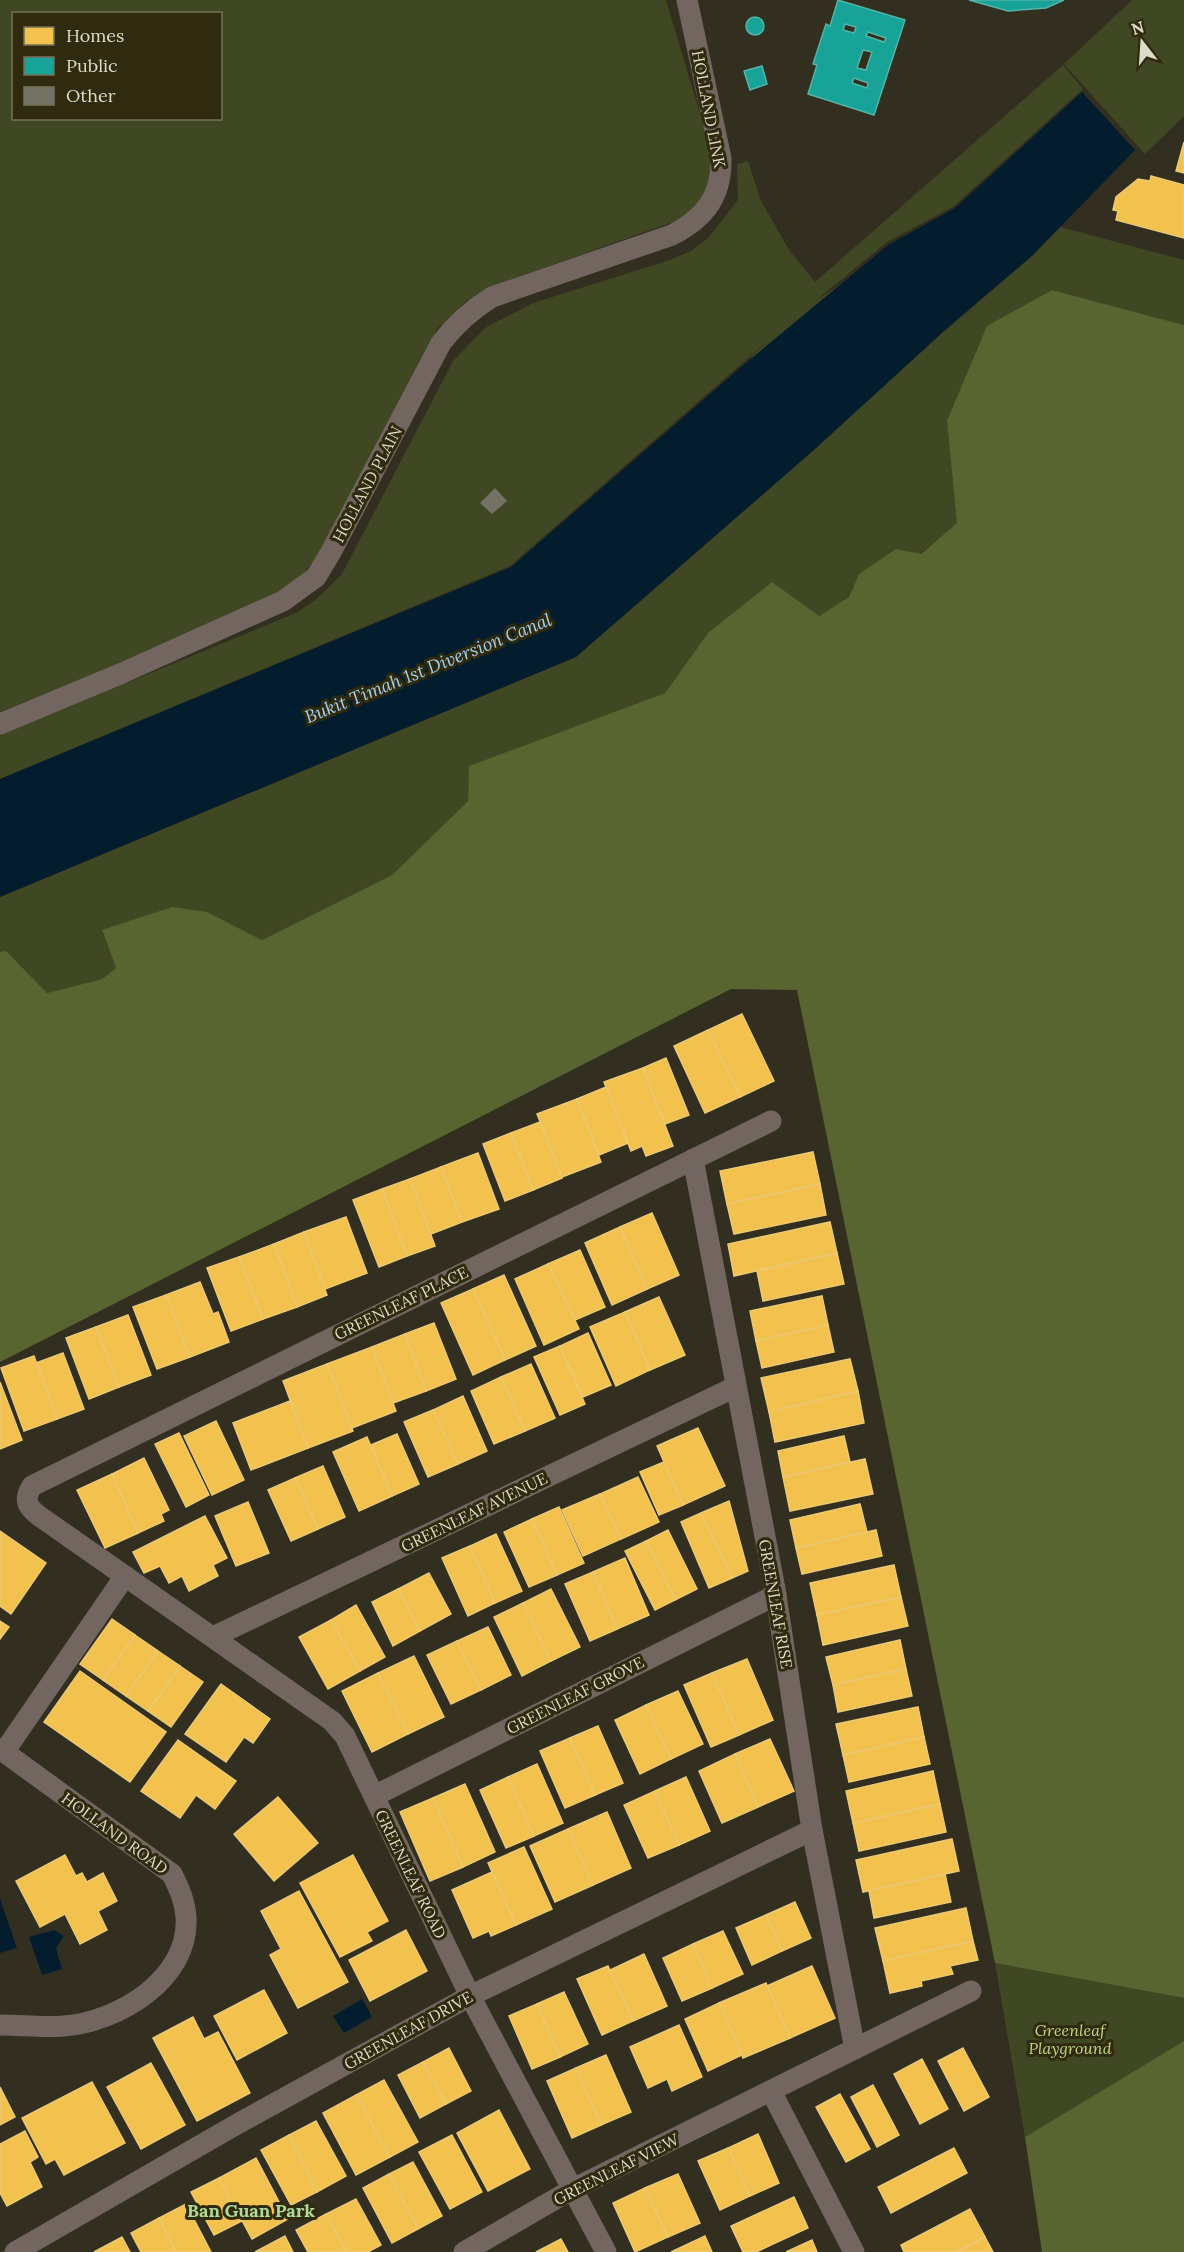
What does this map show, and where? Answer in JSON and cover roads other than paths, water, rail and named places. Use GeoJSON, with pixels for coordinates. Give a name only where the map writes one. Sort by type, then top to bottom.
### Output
{"type":"FeatureCollection","features":[{"type":"Feature","properties":{"kind":"street","name":"HOLLAND LINK"},"geometry":{"type":"LineString","coordinates":[[687,0],[721,158],[722,174],[718,186],[713,199],[702,214]]}},
{"type":"Feature","properties":{"kind":"street","name":"HOLLAND PLAIN"},"geometry":{"type":"LineString","coordinates":[[0,724],[273,606],[304,588],[316,577],[331,552],[441,343],[472,309],[492,297],[672,235],[689,226],[702,214]]}},
{"type":"Feature","properties":{"kind":"street","name":"GREENLEAF PLACE"},"geometry":{"type":"LineString","coordinates":[[32,1486],[771,1121]]}},
{"type":"Feature","properties":{"kind":"street","name":"GREENLEAF RISE"},"geometry":{"type":"LineString","coordinates":[[693,1160],[776,1595],[812,1830],[855,2049]]}},
{"type":"Feature","properties":{"kind":"street","name":"GREENLEAF AVENUE"},"geometry":{"type":"LineString","coordinates":[[213,1636],[735,1387]]}},
{"type":"Feature","properties":{"kind":"street","name":"GREENLEAF ROAD"},"geometry":{"type":"LineString","coordinates":[[32,1486],[26,1501],[31,1510],[332,1721],[345,1736],[470,1996],[571,2190],[606,2252]]}},
{"type":"Feature","properties":{"kind":"street"},"geometry":{"type":"LineString","coordinates":[[2,1750],[124,1576]]}},
{"type":"Feature","properties":{"kind":"street","name":"GREENLEAF GROVE"},"geometry":{"type":"LineString","coordinates":[[374,1796],[776,1595]]}},
{"type":"Feature","properties":{"kind":"street","name":"HOLLAND ROAD"},"geometry":{"type":"LineString","coordinates":[[0,2025],[66,2026],[101,2018],[132,2005],[150,1992],[166,1975],[183,1938],[186,1918],[182,1892],[172,1874],[2,1750]]}},
{"type":"Feature","properties":{"kind":"street","name":"GREENLEAF DRIVE"},"geometry":{"type":"LineString","coordinates":[[15,2252],[239,2123],[470,1996],[812,1830]]}},
{"type":"Feature","properties":{"kind":"street","name":"GREENLEAF VIEW"},"geometry":{"type":"LineString","coordinates":[[464,2252],[571,2190],[971,1991]]}},
{"type":"Feature","properties":{"kind":"street"},"geometry":{"type":"LineString","coordinates":[[771,2091],[854,2252]]}},
{"type":"Feature","properties":{"kind":"water","name":"Bukit Timah 1st Diversion Canal"},"geometry":{"type":"Polygon","coordinates":[[[1082,92],[1135,150],[1032,256],[954,322],[815,449],[576,657],[0,897],[0,779],[511,567],[741,367],[888,245],[955,208],[1082,92]]]}},
{"type":"Feature","properties":{"kind":"water"},"geometry":{"type":"Polygon","coordinates":[[[0,1899],[17,1948],[0,1953],[0,1899]]]}},
{"type":"Feature","properties":{"kind":"water"},"geometry":{"type":"Polygon","coordinates":[[[54,1930],[64,1936],[56,1948],[62,1969],[42,1975],[29,1937],[54,1930]]]}},
{"type":"Feature","properties":{"kind":"water"},"geometry":{"type":"Polygon","coordinates":[[[362,1999],[372,2017],[344,2033],[333,2016],[362,1999]]]}},
{"type":"Feature","properties":{"kind":"district","name":"Ban Guan Park"},"geometry":{"type":"Point","coordinates":[251,2210]}},
{"type":"Feature","properties":{"kind":"park label","name":"Greenleaf Playground"},"geometry":{"type":"Point","coordinates":[1070,2039]}}]}
